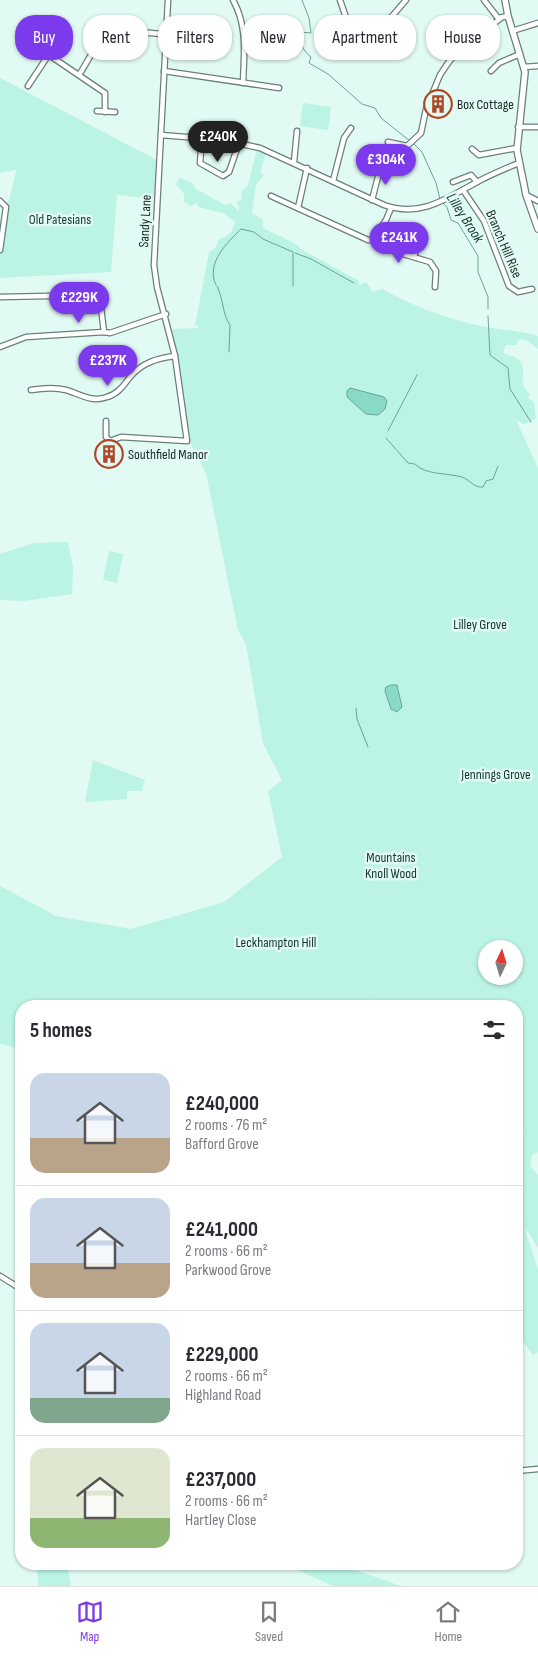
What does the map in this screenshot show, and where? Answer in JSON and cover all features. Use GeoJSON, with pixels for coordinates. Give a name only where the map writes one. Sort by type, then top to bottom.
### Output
{"type":"FeatureCollection","features":[{"type":"Feature","properties":{"kind":"main road"},"geometry":{"type":"LineString","coordinates":[[505,0],[512,31],[524,67],[525,86],[516,148],[518,163],[526,195],[538,229]]}},
{"type":"Feature","properties":{"kind":"street","name":"Sandy Lane"},"geometry":{"type":"LineString","coordinates":[[167,15],[168,0]]}},
{"type":"Feature","properties":{"kind":"street"},"geometry":{"type":"LineString","coordinates":[[233,0],[240,14],[244,33],[242,83]]}},
{"type":"Feature","properties":{"kind":"street"},"geometry":{"type":"LineString","coordinates":[[340,0],[351,32],[364,52],[406,0]]}},
{"type":"Feature","properties":{"kind":"street"},"geometry":{"type":"LineString","coordinates":[[484,0],[497,15]]}},
{"type":"Feature","properties":{"kind":"street"},"geometry":{"type":"LineString","coordinates":[[500,19],[508,16]]}},
{"type":"Feature","properties":{"kind":"street"},"geometry":{"type":"LineString","coordinates":[[512,31],[538,23]]}},
{"type":"Feature","properties":{"kind":"street"},"geometry":{"type":"LineString","coordinates":[[79,75],[103,39],[110,34],[119,32],[158,34]]}},
{"type":"Feature","properties":{"kind":"street"},"geometry":{"type":"LineString","coordinates":[[491,71],[499,63],[520,54]]}},
{"type":"Feature","properties":{"kind":"street"},"geometry":{"type":"LineString","coordinates":[[28,86],[46,60]]}},
{"type":"Feature","properties":{"kind":"street"},"geometry":{"type":"LineString","coordinates":[[56,60],[105,93],[105,112]]}},
{"type":"Feature","properties":{"kind":"street","name":"Sandy Lane"},"geometry":{"type":"LineString","coordinates":[[106,421],[106,437],[110,442],[120,437],[186,441],[175,356],[166,314],[157,287],[154,265],[165,60]]}},
{"type":"Feature","properties":{"kind":"street"},"geometry":{"type":"LineString","coordinates":[[388,142],[407,146],[418,137],[421,133],[426,109],[438,80],[450,60]]}},
{"type":"Feature","properties":{"kind":"street"},"geometry":{"type":"LineString","coordinates":[[524,67],[538,66]]}},
{"type":"Feature","properties":{"kind":"street"},"geometry":{"type":"LineString","coordinates":[[164,71],[278,88]]}},
{"type":"Feature","properties":{"kind":"street"},"geometry":{"type":"LineString","coordinates":[[97,111],[115,112]]}},
{"type":"Feature","properties":{"kind":"street"},"geometry":{"type":"LineString","coordinates":[[518,127],[538,127]]}},
{"type":"Feature","properties":{"kind":"street"},"geometry":{"type":"LineString","coordinates":[[333,181],[344,138],[351,128]]}},
{"type":"Feature","properties":{"kind":"street"},"geometry":{"type":"LineString","coordinates":[[294,162],[297,131]]}},
{"type":"Feature","properties":{"kind":"street"},"geometry":{"type":"LineString","coordinates":[[161,135],[239,142],[263,149],[391,208],[415,210],[438,204],[477,182],[518,163]]}},
{"type":"Feature","properties":{"kind":"street"},"geometry":{"type":"LineString","coordinates":[[202,138],[200,163],[223,176],[230,172],[239,142]]}},
{"type":"Feature","properties":{"kind":"street"},"geometry":{"type":"LineString","coordinates":[[472,149],[480,155],[516,148]]}},
{"type":"Feature","properties":{"kind":"street"},"geometry":{"type":"LineString","coordinates":[[372,200],[380,165]]}},
{"type":"Feature","properties":{"kind":"street"},"geometry":{"type":"LineString","coordinates":[[298,208],[307,168]]}},
{"type":"Feature","properties":{"kind":"street"},"geometry":{"type":"LineString","coordinates":[[453,182],[471,175],[477,182]]}},
{"type":"Feature","properties":{"kind":"street","name":"Branch Hill Rise"},"geometry":{"type":"LineString","coordinates":[[463,190],[484,222],[509,286],[518,292],[532,289]]}},
{"type":"Feature","properties":{"kind":"street"},"geometry":{"type":"LineString","coordinates":[[526,195],[538,201]]}},
{"type":"Feature","properties":{"kind":"street"},"geometry":{"type":"LineString","coordinates":[[271,196],[363,239],[373,240]]}},
{"type":"Feature","properties":{"kind":"street"},"geometry":{"type":"LineString","coordinates":[[0,201],[6,207],[0,250]]}},
{"type":"Feature","properties":{"kind":"street"},"geometry":{"type":"LineString","coordinates":[[373,240],[386,220],[391,208]]}},
{"type":"Feature","properties":{"kind":"street"},"geometry":{"type":"LineString","coordinates":[[414,257],[419,239]]}},
{"type":"Feature","properties":{"kind":"street"},"geometry":{"type":"LineString","coordinates":[[373,240],[377,246],[433,265],[436,271],[435,287]]}},
{"type":"Feature","properties":{"kind":"street"},"geometry":{"type":"LineString","coordinates":[[0,298],[96,295],[100,300],[104,332]]}},
{"type":"Feature","properties":{"kind":"street"},"geometry":{"type":"LineString","coordinates":[[0,347],[26,337],[110,333],[166,314]]}},
{"type":"Feature","properties":{"kind":"street"},"geometry":{"type":"LineString","coordinates":[[32,390],[59,389],[90,399],[104,398],[118,392],[147,363],[158,358],[175,356]]}},
{"type":"Feature","properties":{"kind":"street"},"geometry":{"type":"LineString","coordinates":[[0,1276],[15,1285]]}},
{"type":"Feature","properties":{"kind":"street"},"geometry":{"type":"LineString","coordinates":[[523,1470],[538,1469]]}},
{"type":"Feature","properties":{"kind":"green space","name":"Old Patesians"},"geometry":{"type":"Polygon","coordinates":[[[0,78],[157,160],[157,199],[117,195],[111,272],[0,278],[0,249],[6,205],[16,171],[19,169],[0,173],[0,78]]]}},
{"type":"Feature","properties":{"kind":"green space"},"geometry":{"type":"Polygon","coordinates":[[[303,103],[331,107],[328,130],[300,126],[303,103]]]}},
{"type":"Feature","properties":{"kind":"green space"},"geometry":{"type":"Polygon","coordinates":[[[257,149],[266,152],[260,173],[264,175],[256,185],[252,213],[263,220],[263,228],[300,246],[299,248],[359,281],[359,285],[366,282],[373,292],[382,289],[416,306],[464,322],[538,336],[538,349],[528,341],[519,339],[516,345],[506,345],[503,352],[521,362],[523,386],[530,395],[528,398],[534,402],[536,419],[524,424],[516,420],[538,468],[538,1152],[532,1155],[530,1166],[538,1175],[538,1248],[524,1226],[538,1270],[538,1352],[533,1355],[523,1341],[523,1133],[536,1138],[523,1132],[523,1000],[372,1000],[371,998],[372,1000],[15,1000],[15,1048],[0,1044],[0,886],[56,916],[131,929],[224,902],[282,857],[268,791],[282,780],[263,743],[246,644],[238,630],[206,473],[190,442],[172,329],[198,328],[199,325],[195,326],[209,252],[215,248],[219,239],[230,233],[235,222],[223,213],[198,207],[196,203],[191,206],[184,202],[184,194],[176,184],[180,178],[192,183],[196,189],[225,205],[231,203],[239,212],[236,202],[242,199],[241,192],[248,185],[257,149]]]}},
{"type":"Feature","properties":{"kind":"green space"},"geometry":{"type":"Polygon","coordinates":[[[68,542],[73,567],[72,594],[24,601],[0,600],[0,554],[34,543],[68,542]]]}},
{"type":"Feature","properties":{"kind":"green space"},"geometry":{"type":"Polygon","coordinates":[[[109,551],[123,554],[117,583],[103,580],[109,551]]]}},
{"type":"Feature","properties":{"kind":"green space"},"geometry":{"type":"Polygon","coordinates":[[[93,760],[145,780],[142,791],[127,791],[127,799],[85,802],[93,760]]]}},
{"type":"Feature","properties":{"kind":"green space"},"geometry":{"type":"Polygon","coordinates":[[[37,1570],[68,1570],[71,1586],[39,1586],[37,1570]]]}},
{"type":"Feature","properties":{"kind":"green space"},"geometry":{"type":"Polygon","coordinates":[[[298,1570],[355,1570],[401,1586],[333,1586],[298,1570]]]}},
{"type":"Feature","properties":{"kind":"shaded area"},"geometry":{"type":"Polygon","coordinates":[[[350,388],[384,397],[387,401],[385,409],[378,415],[366,414],[347,397],[347,391],[350,388]]]}},
{"type":"Feature","properties":{"kind":"shaded area"},"geometry":{"type":"Polygon","coordinates":[[[397,685],[402,707],[397,712],[391,709],[385,691],[386,687],[397,685]]]}},
{"type":"Feature","properties":{"kind":"waterway","name":"Lilley Brook"},"geometry":{"type":"LineString","coordinates":[[302,0],[309,18],[311,33],[301,32],[301,40],[302,46],[311,57],[309,63],[328,74],[362,104],[375,108],[381,118],[410,141]]}},
{"type":"Feature","properties":{"kind":"waterway","name":"Lilley Brook"},"geometry":{"type":"LineString","coordinates":[[413,143],[422,152],[436,183],[440,199]]}},
{"type":"Feature","properties":{"kind":"waterway","name":"Lilley Brook"},"geometry":{"type":"LineString","coordinates":[[442,202],[447,207],[451,220],[458,223],[478,256],[478,272],[488,297],[488,309]]}},
{"type":"Feature","properties":{"kind":"waterway"},"geometry":{"type":"LineString","coordinates":[[216,285],[213,277],[216,261],[224,247],[241,229],[254,232],[263,239],[293,252],[293,286]]}},
{"type":"Feature","properties":{"kind":"waterway"},"geometry":{"type":"LineString","coordinates":[[295,253],[311,259],[354,283]]}},
{"type":"Feature","properties":{"kind":"waterway"},"geometry":{"type":"LineString","coordinates":[[217,286],[230,325],[229,352]]}},
{"type":"Feature","properties":{"kind":"waterway","name":"Lilley Brook"},"geometry":{"type":"LineString","coordinates":[[488,316],[490,355],[508,368],[510,389],[531,422]]}},
{"type":"Feature","properties":{"kind":"waterway"},"geometry":{"type":"LineString","coordinates":[[388,431],[417,375]]}},
{"type":"Feature","properties":{"kind":"waterway"},"geometry":{"type":"LineString","coordinates":[[386,438],[408,463],[415,464],[419,468],[431,472],[462,477],[480,487],[483,487],[486,481],[493,479],[498,466]]}},
{"type":"Feature","properties":{"kind":"waterway"},"geometry":{"type":"LineString","coordinates":[[356,708],[357,719],[368,747]]}},
{"type":"Feature","properties":{"kind":"place","name":"Box Cottage"},"geometry":{"type":"Point","coordinates":[438,104]}},
{"type":"Feature","properties":{"kind":"place","name":"Southfield Manor"},"geometry":{"type":"Point","coordinates":[109,454]}},
{"type":"Feature","properties":{"kind":"park label","name":"Lilley Grove"},"geometry":{"type":"Point","coordinates":[480,624]}},
{"type":"Feature","properties":{"kind":"park label","name":"Jennings Grove"},"geometry":{"type":"Point","coordinates":[496,774]}},
{"type":"Feature","properties":{"kind":"park label","name":"Mountains Knoll Wood"},"geometry":{"type":"Point","coordinates":[391,866]}},
{"type":"Feature","properties":{"kind":"park label","name":"Leckhampton Hill"},"geometry":{"type":"Point","coordinates":[276,942]}}]}
